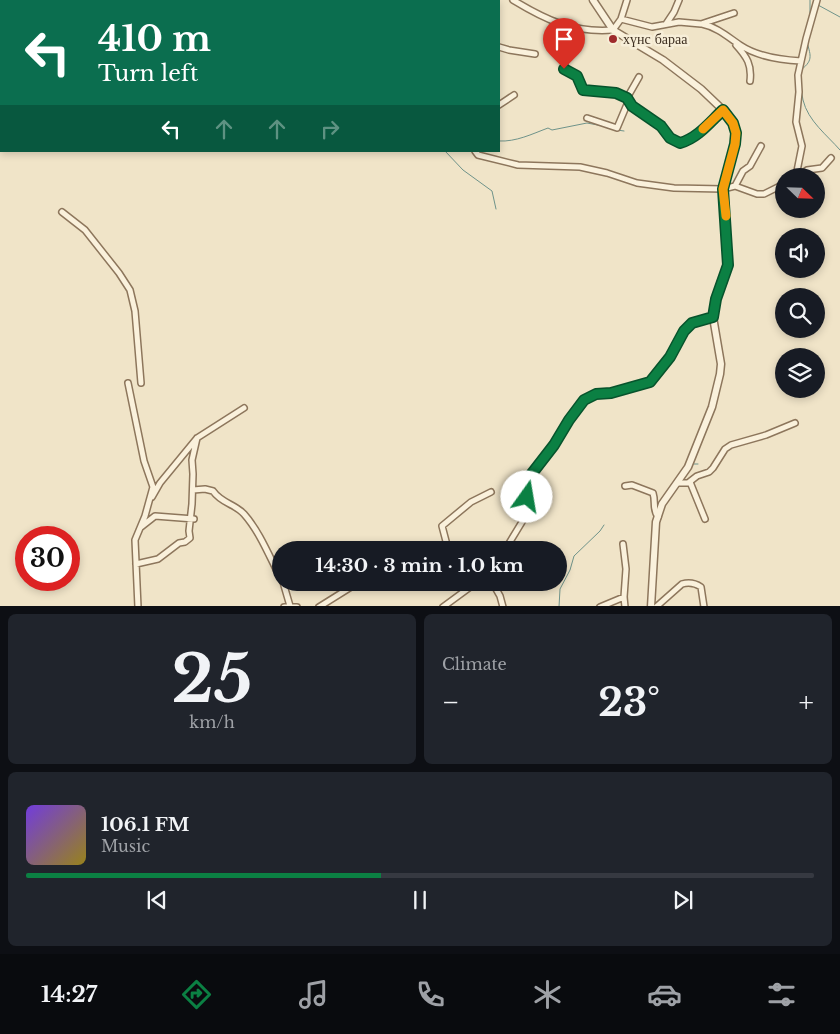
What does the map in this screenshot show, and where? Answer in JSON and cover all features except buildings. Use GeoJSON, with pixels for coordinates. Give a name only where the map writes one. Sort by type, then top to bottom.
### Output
{"type":"FeatureCollection","features":[{"type":"Feature","properties":{"kind":"street"},"geometry":{"type":"LineString","coordinates":[[513,0],[560,25],[598,31],[613,30]]}},
{"type":"Feature","properties":{"kind":"street"},"geometry":{"type":"LineString","coordinates":[[593,0],[613,30],[663,60],[701,89],[723,110],[733,123],[736,133],[735,144],[723,189],[728,265],[716,299],[713,317],[721,364],[720,374],[712,407],[688,467],[678,484],[662,504],[656,522],[651,606]]}},
{"type":"Feature","properties":{"kind":"street"},"geometry":{"type":"LineString","coordinates":[[613,30],[621,19],[627,0]]}},
{"type":"Feature","properties":{"kind":"street"},"geometry":{"type":"LineString","coordinates":[[666,24],[679,0]]}},
{"type":"Feature","properties":{"kind":"street"},"geometry":{"type":"LineString","coordinates":[[798,168],[802,146],[796,122],[799,92],[798,76],[817,0]]}},
{"type":"Feature","properties":{"kind":"street"},"geometry":{"type":"LineString","coordinates":[[701,24],[734,13]]}},
{"type":"Feature","properties":{"kind":"street"},"geometry":{"type":"LineString","coordinates":[[621,19],[652,27],[679,22],[701,24],[714,28],[750,51],[762,56],[801,61]]}},
{"type":"Feature","properties":{"kind":"street"},"geometry":{"type":"LineString","coordinates":[[570,27],[564,69],[577,76],[583,90],[616,93],[628,100],[632,106],[661,126],[670,138],[680,143],[687,141],[697,135],[723,110]]}},
{"type":"Feature","properties":{"kind":"street"},"geometry":{"type":"LineString","coordinates":[[729,38],[748,59],[751,66],[750,81]]}},
{"type":"Feature","properties":{"kind":"street"},"geometry":{"type":"LineString","coordinates":[[500,47],[535,54]]}},
{"type":"Feature","properties":{"kind":"street"},"geometry":{"type":"LineString","coordinates":[[587,118],[617,128],[639,77]]}},
{"type":"Feature","properties":{"kind":"street"},"geometry":{"type":"LineString","coordinates":[[500,104],[514,95]]}},
{"type":"Feature","properties":{"kind":"street"},"geometry":{"type":"LineString","coordinates":[[735,186],[743,171],[750,166],[761,146]]}},
{"type":"Feature","properties":{"kind":"street"},"geometry":{"type":"LineString","coordinates":[[475,152],[478,155],[518,165],[580,167],[637,182],[674,188],[723,189],[735,186],[757,194],[764,194],[775,188]]}},
{"type":"Feature","properties":{"kind":"street"},"geometry":{"type":"LineString","coordinates":[[822,168],[831,158]]}},
{"type":"Feature","properties":{"kind":"street"},"geometry":{"type":"LineString","coordinates":[[62,212],[84,230],[130,290],[135,311],[141,383]]}},
{"type":"Feature","properties":{"kind":"street"},"geometry":{"type":"LineString","coordinates":[[510,541],[525,517],[527,483],[530,476],[554,445],[584,400],[596,394],[611,393],[650,382],[670,357],[684,331],[692,323],[713,317]]}},
{"type":"Feature","properties":{"kind":"street"},"geometry":{"type":"LineString","coordinates":[[128,383],[144,461],[153,487],[150,502]]}},
{"type":"Feature","properties":{"kind":"street"},"geometry":{"type":"LineString","coordinates":[[138,606],[135,540],[150,502],[160,483],[197,438],[244,408]]}},
{"type":"Feature","properties":{"kind":"street"},"geometry":{"type":"LineString","coordinates":[[678,484],[690,482],[712,469],[723,451],[731,445],[766,435],[795,423]]}},
{"type":"Feature","properties":{"kind":"street"},"geometry":{"type":"LineString","coordinates":[[136,564],[158,559],[179,542],[185,542],[190,538],[189,531],[192,519],[192,460],[197,438]]}},
{"type":"Feature","properties":{"kind":"street"},"geometry":{"type":"LineString","coordinates":[[690,482],[705,519]]}},
{"type":"Feature","properties":{"kind":"street"},"geometry":{"type":"LineString","coordinates":[[624,486],[632,485],[653,493],[654,511],[658,517]]}},
{"type":"Feature","properties":{"kind":"street"},"geometry":{"type":"LineString","coordinates":[[192,490],[204,489],[213,491],[218,499],[243,513],[272,562]]}},
{"type":"Feature","properties":{"kind":"street"},"geometry":{"type":"LineString","coordinates":[[446,541],[442,526],[471,502],[491,492]]}},
{"type":"Feature","properties":{"kind":"street"},"geometry":{"type":"LineString","coordinates":[[141,527],[155,516],[192,519]]}},
{"type":"Feature","properties":{"kind":"street"},"geometry":{"type":"LineString","coordinates":[[623,544],[626,569],[625,606]]}},
{"type":"Feature","properties":{"kind":"street"},"geometry":{"type":"LineString","coordinates":[[656,606],[682,584],[687,583],[693,583],[701,587],[704,606]]}},
{"type":"Feature","properties":{"kind":"street"},"geometry":{"type":"LineString","coordinates":[[286,591],[290,606]]}},
{"type":"Feature","properties":{"kind":"street"},"geometry":{"type":"LineString","coordinates":[[319,606],[344,591]]}},
{"type":"Feature","properties":{"kind":"street"},"geometry":{"type":"LineString","coordinates":[[444,606],[465,591]]}},
{"type":"Feature","properties":{"kind":"street"},"geometry":{"type":"LineString","coordinates":[[497,591],[504,606]]}},
{"type":"Feature","properties":{"kind":"street"},"geometry":{"type":"LineString","coordinates":[[600,606],[624,597]]}},
{"type":"Feature","properties":{"kind":"waterway"},"geometry":{"type":"LineString","coordinates":[[810,0],[810,17]]}},
{"type":"Feature","properties":{"kind":"waterway"},"geometry":{"type":"LineString","coordinates":[[818,3],[818,5],[840,17]]}},
{"type":"Feature","properties":{"kind":"waterway"},"geometry":{"type":"LineString","coordinates":[[802,69],[810,60],[807,42]]}},
{"type":"Feature","properties":{"kind":"waterway"},"geometry":{"type":"LineString","coordinates":[[800,77],[805,108],[818,127],[840,150]]}},
{"type":"Feature","properties":{"kind":"waterway"},"geometry":{"type":"LineString","coordinates":[[500,141],[518,139],[548,128],[552,130],[587,123],[603,126]]}},
{"type":"Feature","properties":{"kind":"waterway"},"geometry":{"type":"LineString","coordinates":[[617,130],[624,131]]}},
{"type":"Feature","properties":{"kind":"waterway"},"geometry":{"type":"LineString","coordinates":[[446,152],[463,170],[492,191],[496,209]]}},
{"type":"Feature","properties":{"kind":"waterway"},"geometry":{"type":"LineString","coordinates":[[559,606],[560,589],[570,570],[574,556],[604,525]]}},
{"type":"Feature","properties":{"kind":"slow traffic"},"geometry":{"type":"LineString","coordinates":[[703,129],[723,110],[733,123],[736,133],[729,170],[723,189],[726,216]]}},
{"type":"Feature","properties":{"kind":"place","name":"хүнс бараа"},"geometry":{"type":"Point","coordinates":[613,39]}},
{"type":"Feature","properties":{"kind":"route"},"geometry":{"type":"LineString","coordinates":[[527,497],[527,483],[530,476],[554,445],[584,400],[596,394],[611,393],[650,382],[670,357],[684,331],[692,323],[713,317],[713,309],[728,265],[723,189],[729,170],[736,133],[733,123],[723,110],[697,135],[680,143],[670,138],[661,126],[632,106],[627,98],[616,93],[583,90],[577,76],[564,69]]}}]}
